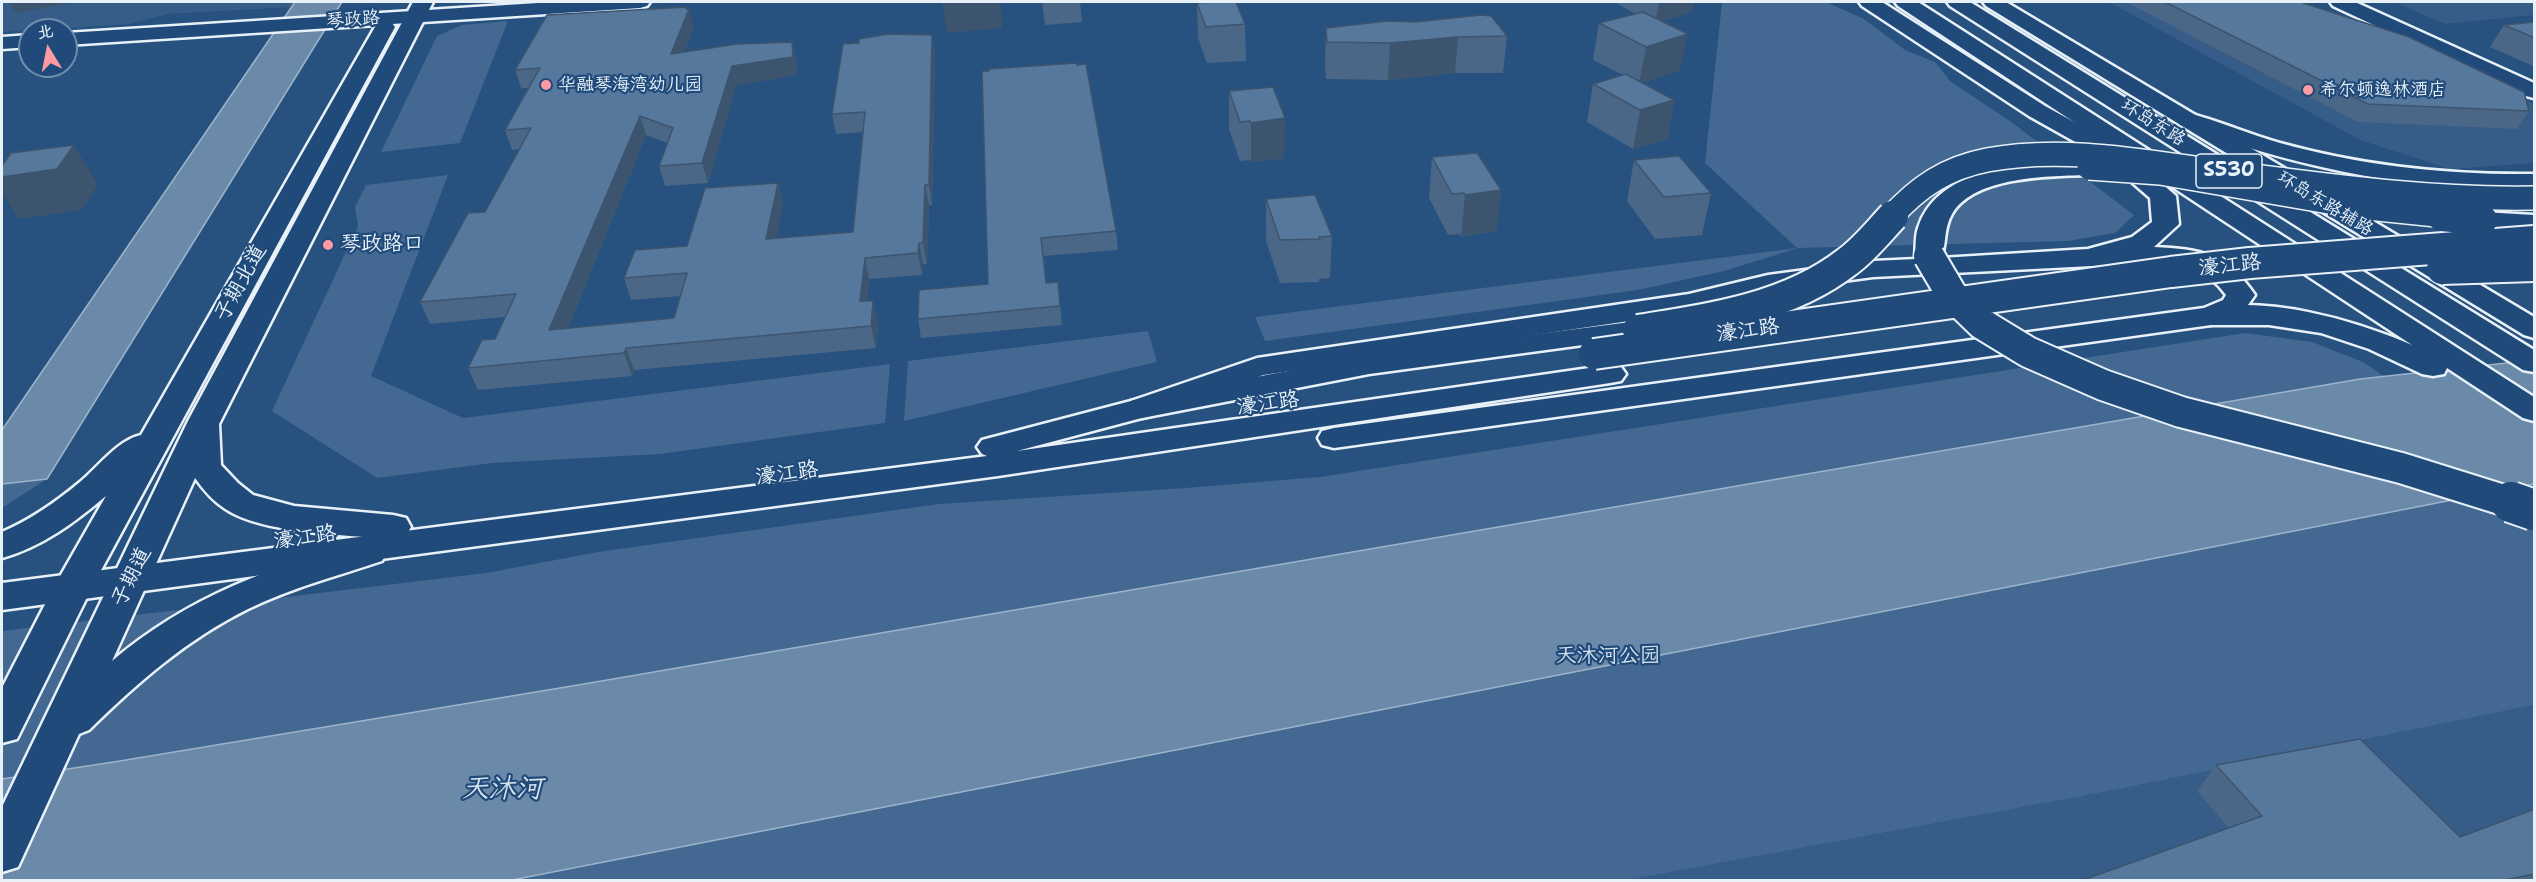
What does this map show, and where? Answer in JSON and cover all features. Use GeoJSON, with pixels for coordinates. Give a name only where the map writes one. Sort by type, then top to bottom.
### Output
{"type":"FeatureCollection","features":[{"type":"Feature","properties":{"kind":"main road","name":"琴政路"},"geometry":{"type":"LineString","coordinates":[[78,38],[407,9],[640,2]]}},
{"type":"Feature","properties":{"kind":"main road"},"geometry":{"type":"LineString","coordinates":[[1869,2],[2037,111],[2115,156],[2218,205]]}},
{"type":"Feature","properties":{"kind":"main road","name":"环岛东路"},"geometry":{"type":"LineString","coordinates":[[1905,2],[2218,205],[2436,359]]}},
{"type":"Feature","properties":{"kind":"main road"},"geometry":{"type":"LineString","coordinates":[[1959,2],[1993,14],[2032,35],[2086,58]]}},
{"type":"Feature","properties":{"kind":"main road","name":"环岛东路"},"geometry":{"type":"LineString","coordinates":[[1959,2],[2535,363]]}},
{"type":"Feature","properties":{"kind":"main road","name":"环岛东路辅路"},"geometry":{"type":"LineString","coordinates":[[1993,2],[2013,9],[2086,58],[2229,146],[2533,318]]}},
{"type":"Feature","properties":{"kind":"main road"},"geometry":{"type":"LineString","coordinates":[[2340,2],[2535,91]]}},
{"type":"Feature","properties":{"kind":"main road","name":"子期北道"},"geometry":{"type":"LineString","coordinates":[[204,422],[407,9]]}},
{"type":"Feature","properties":{"kind":"main road","name":"子期北道"},"geometry":{"type":"LineString","coordinates":[[79,577],[164,423],[407,9]]}},
{"type":"Feature","properties":{"kind":"main road"},"geometry":{"type":"LineString","coordinates":[[2,43],[18,42]]}},
{"type":"Feature","properties":{"kind":"main road"},"geometry":{"type":"LineString","coordinates":[[2187,120],[2260,146],[2355,167],[2467,182],[2535,182]]}},
{"type":"Feature","properties":{"kind":"main road"},"geometry":{"type":"LineString","coordinates":[[2229,146],[2272,162],[2336,177],[2423,186],[2503,188],[2535,186]]}},
{"type":"Feature","properties":{"kind":"main road"},"geometry":{"type":"LineString","coordinates":[[1142,408],[1369,365],[1638,330],[1736,314],[1770,303],[1814,283],[1847,262],[1930,181],[1960,167],[2034,155],[2067,155],[2177,166],[2404,195],[2498,200],[2535,198]]}},
{"type":"Feature","properties":{"kind":"main road"},"geometry":{"type":"LineString","coordinates":[[2089,257],[2142,243],[2166,224],[2163,196],[2115,156]]}},
{"type":"Feature","properties":{"kind":"main road"},"geometry":{"type":"LineString","coordinates":[[2535,211],[2439,208],[2366,200],[2237,180],[2177,166],[2061,168],[2010,173],[1980,182],[1954,195],[1941,207],[1932,226],[1928,243],[1929,256],[1939,278],[1963,306],[1995,334],[2051,363],[2140,399],[2193,416],[2406,469],[2535,510]]}},
{"type":"Feature","properties":{"kind":"main road"},"geometry":{"type":"LineString","coordinates":[[2089,168],[2194,178],[2358,207],[2482,220],[2535,222]]}},
{"type":"Feature","properties":{"kind":"main road","name":"濠江路"},"geometry":{"type":"LineString","coordinates":[[2,577],[79,577],[135,571],[996,456],[1602,364],[2171,272],[2262,262],[2535,241]]}},
{"type":"Feature","properties":{"kind":"main road"},"geometry":{"type":"LineString","coordinates":[[996,456],[1257,367],[1690,303],[1768,283],[1874,269],[1986,265],[2089,257],[2178,255],[2202,261],[2235,283],[2241,295],[2233,306],[2211,316]]}},
{"type":"Feature","properties":{"kind":"main road","name":"濠江路"},"geometry":{"type":"LineString","coordinates":[[1602,364],[2288,279],[2416,270],[2535,266]]}},
{"type":"Feature","properties":{"kind":"main road"},"geometry":{"type":"LineString","coordinates":[[996,456],[1304,442],[2211,316],[2248,314],[2294,318],[2323,324],[2436,359],[2535,416]]}},
{"type":"Feature","properties":{"kind":"main road","name":"S530"},"geometry":{"type":"LineString","coordinates":[[2436,359],[2535,411]]}},
{"type":"Feature","properties":{"kind":"main road"},"geometry":{"type":"LineString","coordinates":[[204,422],[202,445],[204,467],[223,490],[240,502],[267,512],[390,536]]}},
{"type":"Feature","properties":{"kind":"main road","name":"子期道"},"geometry":{"type":"LineString","coordinates":[[2,853],[204,422]]}},
{"type":"Feature","properties":{"kind":"main road"},"geometry":{"type":"LineString","coordinates":[[2,546],[45,524],[98,487],[164,423]]}},
{"type":"Feature","properties":{"kind":"main road"},"geometry":{"type":"LineString","coordinates":[[59,733],[110,683],[161,642],[198,618],[238,598],[390,536]]}},
{"type":"Feature","properties":{"kind":"main road"},"geometry":{"type":"LineString","coordinates":[[2,727],[79,577]]}},
{"type":"Feature","properties":{"kind":"main road","name":"濠江路"},"geometry":{"type":"LineString","coordinates":[[2,597],[79,577]]}},
{"type":"Feature","properties":{"kind":"shaded area"},"geometry":{"type":"Polygon","coordinates":[[[2,2],[295,2],[292,7],[168,14],[129,24],[78,27],[78,18],[18,18],[18,31],[2,32],[2,2]]]}},
{"type":"Feature","properties":{"kind":"shaded area"},"geometry":{"type":"Polygon","coordinates":[[[2109,2],[2273,2],[2422,51],[2534,104],[2534,163],[2450,169],[2360,140],[2109,2]]]}},
{"type":"Feature","properties":{"kind":"shaded area"},"geometry":{"type":"Polygon","coordinates":[[[2394,2],[2534,2],[2534,15],[2445,24],[2394,2]]]}},
{"type":"Feature","properties":{"kind":"shaded area"},"geometry":{"type":"Polygon","coordinates":[[[2534,705],[2534,880],[1628,880],[2104,792],[2534,705]]]}},
{"type":"Feature","properties":{"kind":"green space"},"geometry":{"type":"Polygon","coordinates":[[[1722,2],[1826,2],[1864,19],[1905,50],[1935,62],[1950,81],[2010,121],[2134,215],[2115,233],[2068,241],[1798,248],[1724,271],[1638,290],[1265,341],[1255,317],[1797,248],[1705,163],[1722,2]]]}},
{"type":"Feature","properties":{"kind":"green space"},"geometry":{"type":"Polygon","coordinates":[[[508,21],[460,143],[381,152],[437,36],[462,25],[508,21]]]}},
{"type":"Feature","properties":{"kind":"green space"},"geometry":{"type":"Polygon","coordinates":[[[448,175],[371,376],[463,418],[890,364],[885,423],[660,454],[492,463],[377,478],[272,411],[358,226],[355,207],[366,185],[448,175]]]}},
{"type":"Feature","properties":{"kind":"green space"},"geometry":{"type":"Polygon","coordinates":[[[1148,331],[1157,362],[904,421],[908,361],[1148,331]]]}},
{"type":"Feature","properties":{"kind":"green space","name":"天沐河公园"},"geometry":{"type":"Polygon","coordinates":[[[2245,333],[2312,342],[2363,362],[2534,478],[2534,705],[2104,792],[1628,880],[2,880],[2,631],[486,573],[598,552],[939,504],[1320,477],[2245,333]]]}},
{"type":"Feature","properties":{"kind":"green space"},"geometry":{"type":"Polygon","coordinates":[[[47,479],[2,508],[2,484],[47,479]]]}},
{"type":"Feature","properties":{"kind":"water"},"geometry":{"type":"Polygon","coordinates":[[[295,2],[342,2],[47,479],[2,484],[2,430],[295,2]]]}},
{"type":"Feature","properties":{"kind":"water","name":"天沐河"},"geometry":{"type":"Polygon","coordinates":[[[2534,360],[2534,484],[512,880],[2,880],[2,779],[578,685],[2360,379],[2534,360]]]}},
{"type":"Feature","properties":{"kind":"building"},"geometry":{"type":"Polygon","coordinates":[[[1236,2],[1245,24],[1206,27],[1197,3],[1236,2]]]}},
{"type":"Feature","properties":{"kind":"building"},"geometry":{"type":"Polygon","coordinates":[[[2165,2],[2300,2],[2409,37],[2524,92],[2529,111],[2368,104],[2165,2]]]}},
{"type":"Feature","properties":{"kind":"building"},"geometry":{"type":"Polygon","coordinates":[[[687,7],[686,9],[689,9],[671,54],[737,44],[792,42],[793,57],[732,66],[702,163],[659,166],[673,128],[640,116],[549,330],[674,318],[687,273],[624,278],[635,250],[687,246],[705,188],[778,183],[766,239],[853,232],[865,112],[832,114],[843,44],[859,43],[859,39],[889,34],[932,35],[929,184],[925,185],[923,243],[919,243],[918,253],[865,258],[860,301],[873,301],[871,326],[626,348],[624,353],[468,368],[482,340],[495,339],[516,294],[420,302],[468,213],[485,212],[531,128],[505,130],[540,68],[515,70],[547,15],[687,7]]]}},
{"type":"Feature","properties":{"kind":"building"},"geometry":{"type":"Polygon","coordinates":[[[1643,12],[1688,34],[1646,47],[1599,23],[1643,12]]]}},
{"type":"Feature","properties":{"kind":"building"},"geometry":{"type":"Polygon","coordinates":[[[1491,16],[1507,36],[1458,37],[1390,43],[1327,42],[1326,28],[1387,21],[1415,22],[1491,16]]]}},
{"type":"Feature","properties":{"kind":"building"},"geometry":{"type":"Polygon","coordinates":[[[2535,22],[2535,38],[2504,25],[2535,22]]]}},
{"type":"Feature","properties":{"kind":"building"},"geometry":{"type":"Polygon","coordinates":[[[1076,63],[1077,65],[1086,64],[1116,231],[1041,238],[1046,283],[1058,282],[1060,306],[918,319],[919,290],[988,284],[982,71],[1076,63]]]}},
{"type":"Feature","properties":{"kind":"building"},"geometry":{"type":"Polygon","coordinates":[[[1626,74],[1674,100],[1640,110],[1593,84],[1626,74]]]}},
{"type":"Feature","properties":{"kind":"building"},"geometry":{"type":"Polygon","coordinates":[[[1273,87],[1285,118],[1251,123],[1250,121],[1240,122],[1229,91],[1273,87]]]}},
{"type":"Feature","properties":{"kind":"building"},"geometry":{"type":"Polygon","coordinates":[[[74,145],[57,169],[2,177],[2,166],[11,153],[74,145]]]}},
{"type":"Feature","properties":{"kind":"building"},"geometry":{"type":"Polygon","coordinates":[[[1477,153],[1501,190],[1465,195],[1464,193],[1452,194],[1432,157],[1477,153]]]}},
{"type":"Feature","properties":{"kind":"building"},"geometry":{"type":"Polygon","coordinates":[[[1679,156],[1711,193],[1664,197],[1634,160],[1679,156]]]}},
{"type":"Feature","properties":{"kind":"building"},"geometry":{"type":"Polygon","coordinates":[[[1315,195],[1332,236],[1319,237],[1320,239],[1280,240],[1266,199],[1315,195]]]}},
{"type":"Feature","properties":{"kind":"building"},"geometry":{"type":"Polygon","coordinates":[[[2360,739],[2460,837],[2535,809],[2535,874],[2504,880],[2083,880],[2262,816],[2216,765],[2360,739]]]}},
{"type":"Feature","properties":{"kind":"place","name":"华融琴海湾幼儿园"},"geometry":{"type":"Point","coordinates":[546,85]}},
{"type":"Feature","properties":{"kind":"place","name":"希尔顿逸林酒店"},"geometry":{"type":"Point","coordinates":[2308,90]}},
{"type":"Feature","properties":{"kind":"place","name":"琴政路口"},"geometry":{"type":"Point","coordinates":[328,245]}}]}
